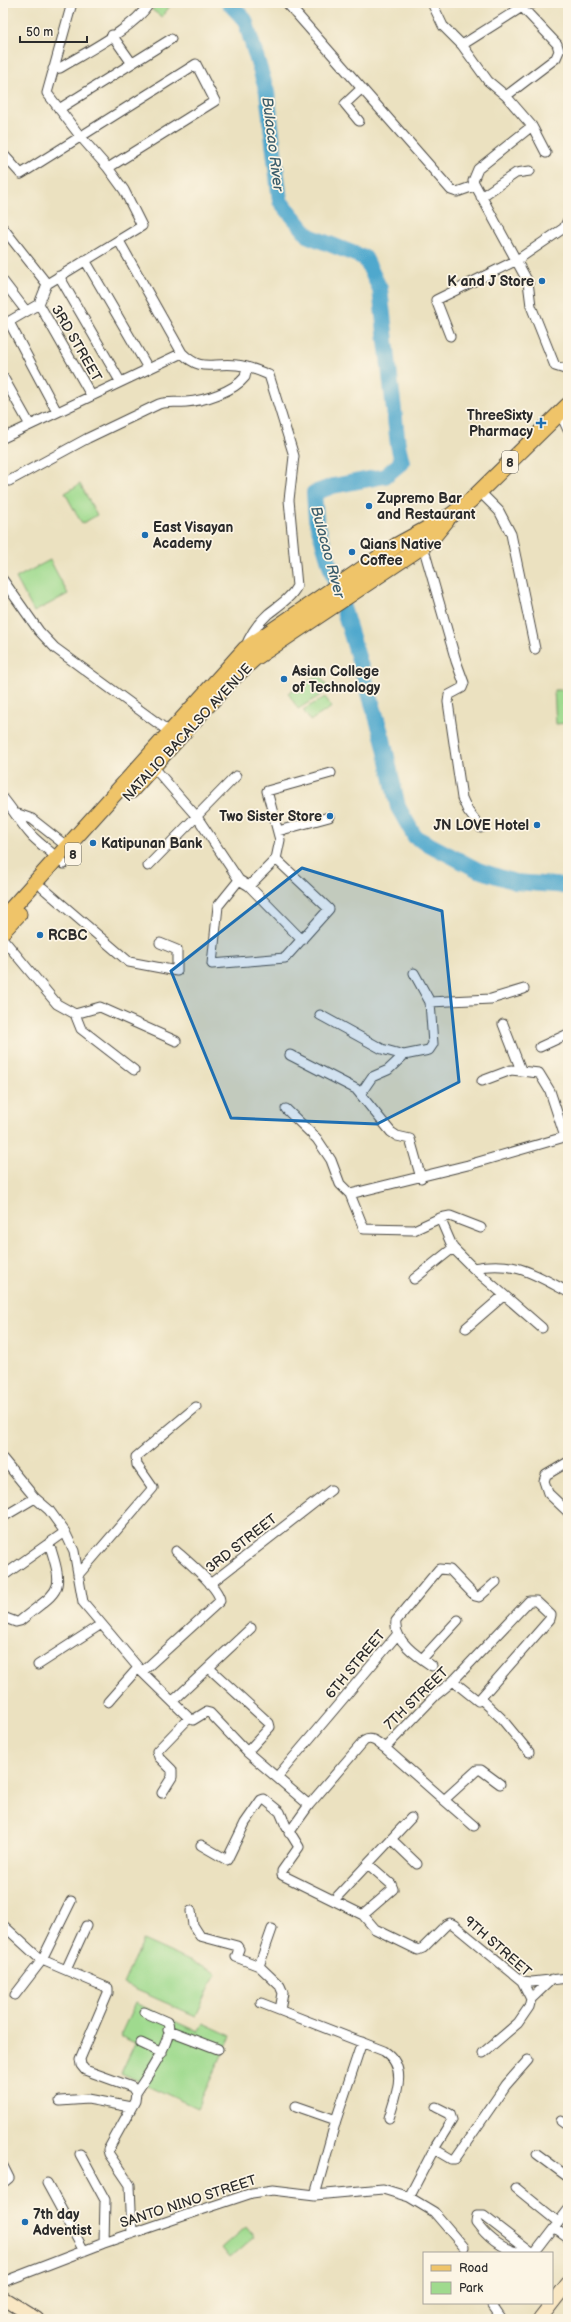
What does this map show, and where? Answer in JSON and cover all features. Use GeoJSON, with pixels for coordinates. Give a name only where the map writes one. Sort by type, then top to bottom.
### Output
{"type":"FeatureCollection","features":[{"type":"Feature","properties":{"kind":"main road","name":"NATALIO BACALSO AVENUE"},"geometry":{"type":"LineString","coordinates":[[150,764],[171,733],[219,676],[317,607],[419,541],[480,491],[564,409]]}},
{"type":"Feature","properties":{"kind":"main road","name":"NATALIO BACALSO AVENUE"},"geometry":{"type":"LineString","coordinates":[[3,918],[66,855],[150,764],[228,683],[249,654]]}},
{"type":"Feature","properties":{"kind":"main road","name":"NATALIO BACALSO AVENUE"},"geometry":{"type":"LineString","coordinates":[[3,932],[43,888],[66,855]]}},
{"type":"Feature","properties":{"kind":"street"},"geometry":{"type":"LineString","coordinates":[[57,412],[6,323],[39,304],[47,284],[142,226],[124,190],[47,93],[53,69],[61,48],[72,3]]}},
{"type":"Feature","properties":{"kind":"street"},"geometry":{"type":"LineString","coordinates":[[287,3],[361,90],[452,190],[457,192],[474,186]]}},
{"type":"Feature","properties":{"kind":"street"},"geometry":{"type":"LineString","coordinates":[[432,3],[443,26],[462,45],[488,81],[506,96],[532,126],[546,153]]}},
{"type":"Feature","properties":{"kind":"street"},"geometry":{"type":"LineString","coordinates":[[462,45],[522,7],[534,3]]}},
{"type":"Feature","properties":{"kind":"street"},"geometry":{"type":"LineString","coordinates":[[53,69],[60,68],[112,35],[143,13],[149,4]]}},
{"type":"Feature","properties":{"kind":"street"},"geometry":{"type":"LineString","coordinates":[[506,96],[556,58],[559,51],[557,44],[522,7]]}},
{"type":"Feature","properties":{"kind":"street"},"geometry":{"type":"LineString","coordinates":[[112,35],[131,62]]}},
{"type":"Feature","properties":{"kind":"street"},"geometry":{"type":"LineString","coordinates":[[59,109],[131,62],[171,39]]}},
{"type":"Feature","properties":{"kind":"street"},"geometry":{"type":"LineString","coordinates":[[3,154],[21,174],[196,64],[215,101],[108,168]]}},
{"type":"Feature","properties":{"kind":"street"},"geometry":{"type":"LineString","coordinates":[[358,121],[345,104],[361,90]]}},
{"type":"Feature","properties":{"kind":"street"},"geometry":{"type":"LineString","coordinates":[[532,126],[478,169],[474,175],[474,186],[528,282],[531,306],[554,366],[568,370]]}},
{"type":"Feature","properties":{"kind":"street"},"geometry":{"type":"LineString","coordinates":[[481,197],[516,173],[530,171]]}},
{"type":"Feature","properties":{"kind":"street"},"geometry":{"type":"LineString","coordinates":[[450,336],[436,300],[517,260],[564,228],[568,220]]}},
{"type":"Feature","properties":{"kind":"street"},"geometry":{"type":"LineString","coordinates":[[3,228],[47,284]]}},
{"type":"Feature","properties":{"kind":"street"},"geometry":{"type":"LineString","coordinates":[[119,241],[182,353],[193,363],[206,366],[218,364],[247,367],[269,375],[294,456],[289,500],[296,586],[293,593],[266,616],[250,635],[249,654]]}},
{"type":"Feature","properties":{"kind":"street"},"geometry":{"type":"LineString","coordinates":[[85,260],[148,368]]}},
{"type":"Feature","properties":{"kind":"street"},"geometry":{"type":"LineString","coordinates":[[59,276],[120,381]]}},
{"type":"Feature","properties":{"kind":"street"},"geometry":{"type":"LineString","coordinates":[[3,281],[26,311]]}},
{"type":"Feature","properties":{"kind":"street","name":"3RD STREET"},"geometry":{"type":"LineString","coordinates":[[39,304],[91,395]]}},
{"type":"Feature","properties":{"kind":"street"},"geometry":{"type":"LineString","coordinates":[[3,438],[120,381],[182,353]]}},
{"type":"Feature","properties":{"kind":"street"},"geometry":{"type":"LineString","coordinates":[[9,481],[88,438],[159,404],[167,401],[194,401],[234,386],[245,377],[247,367]]}},
{"type":"Feature","properties":{"kind":"street"},"geometry":{"type":"LineString","coordinates":[[3,377],[30,425]]}},
{"type":"Feature","properties":{"kind":"street"},"geometry":{"type":"LineString","coordinates":[[564,409],[568,430]]}},
{"type":"Feature","properties":{"kind":"street"},"geometry":{"type":"LineString","coordinates":[[480,491],[499,511],[511,534],[535,649]]}},
{"type":"Feature","properties":{"kind":"street"},"geometry":{"type":"LineString","coordinates":[[419,541],[464,683],[462,688],[448,695],[448,702],[462,798],[468,811],[481,828]]}},
{"type":"Feature","properties":{"kind":"street"},"geometry":{"type":"LineString","coordinates":[[4,583],[39,631],[55,648],[171,733]]}},
{"type":"Feature","properties":{"kind":"street"},"geometry":{"type":"LineString","coordinates":[[150,764],[196,817],[239,880],[249,886],[302,940]]}},
{"type":"Feature","properties":{"kind":"street"},"geometry":{"type":"LineString","coordinates":[[249,886],[276,859],[280,840],[267,791],[331,773]]}},
{"type":"Feature","properties":{"kind":"street"},"geometry":{"type":"LineString","coordinates":[[148,866],[236,776]]}},
{"type":"Feature","properties":{"kind":"street"},"geometry":{"type":"LineString","coordinates":[[3,798],[18,814],[24,827],[34,837],[66,855]]}},
{"type":"Feature","properties":{"kind":"street"},"geometry":{"type":"LineString","coordinates":[[18,814],[32,818],[66,855]]}},
{"type":"Feature","properties":{"kind":"street"},"geometry":{"type":"LineString","coordinates":[[278,830],[330,817]]}},
{"type":"Feature","properties":{"kind":"street"},"geometry":{"type":"LineString","coordinates":[[239,880],[218,906],[212,964],[285,958],[329,909],[276,859]]}},
{"type":"Feature","properties":{"kind":"street"},"geometry":{"type":"LineString","coordinates":[[43,888],[129,962],[177,971],[177,950],[160,943]]}},
{"type":"Feature","properties":{"kind":"street"},"geometry":{"type":"LineString","coordinates":[[3,939],[57,1004],[75,1014],[82,1029],[134,1070]]}},
{"type":"Feature","properties":{"kind":"street"},"geometry":{"type":"LineString","coordinates":[[320,1015],[382,1049],[404,1055],[429,1050],[433,1044],[430,1002],[414,973]]}},
{"type":"Feature","properties":{"kind":"street"},"geometry":{"type":"LineString","coordinates":[[430,1002],[491,999],[524,989]]}},
{"type":"Feature","properties":{"kind":"street"},"geometry":{"type":"LineString","coordinates":[[75,1014],[100,1007],[176,1041]]}},
{"type":"Feature","properties":{"kind":"street"},"geometry":{"type":"LineString","coordinates":[[503,1024],[521,1070]]}},
{"type":"Feature","properties":{"kind":"street"},"geometry":{"type":"LineString","coordinates":[[540,1047],[568,1034]]}},
{"type":"Feature","properties":{"kind":"street"},"geometry":{"type":"LineString","coordinates":[[290,1055],[352,1086],[361,1093],[391,1132],[397,1136],[410,1139],[421,1178]]}},
{"type":"Feature","properties":{"kind":"street"},"geometry":{"type":"LineString","coordinates":[[361,1093],[372,1077],[388,1070],[404,1055]]}},
{"type":"Feature","properties":{"kind":"street"},"geometry":{"type":"LineString","coordinates":[[350,1194],[421,1178],[566,1136],[545,1079],[539,1072],[511,1070],[482,1081]]}},
{"type":"Feature","properties":{"kind":"street"},"geometry":{"type":"LineString","coordinates":[[286,1109],[317,1139],[331,1160],[340,1184],[350,1194],[363,1228],[366,1230],[414,1230],[440,1218],[450,1216],[481,1228]]}},
{"type":"Feature","properties":{"kind":"street"},"geometry":{"type":"LineString","coordinates":[[440,1218],[453,1248],[503,1296],[542,1328]]}},
{"type":"Feature","properties":{"kind":"street"},"geometry":{"type":"LineString","coordinates":[[414,1279],[453,1248]]}},
{"type":"Feature","properties":{"kind":"street"},"geometry":{"type":"LineString","coordinates":[[473,1268],[496,1265],[515,1266],[568,1292]]}},
{"type":"Feature","properties":{"kind":"street"},"geometry":{"type":"LineString","coordinates":[[466,1328],[503,1296]]}},
{"type":"Feature","properties":{"kind":"street"},"geometry":{"type":"LineString","coordinates":[[78,1575],[153,1488],[153,1484],[137,1465],[136,1457],[196,1407]]}},
{"type":"Feature","properties":{"kind":"street"},"geometry":{"type":"LineString","coordinates":[[3,1459],[35,1498],[49,1510],[65,1532],[74,1551],[83,1602],[100,1625],[140,1670],[189,1718],[193,1720],[206,1712],[210,1713],[247,1752],[309,1805]]}},
{"type":"Feature","properties":{"kind":"street"},"geometry":{"type":"LineString","coordinates":[[568,1462],[546,1475],[544,1481],[548,1492],[568,1512]]}},
{"type":"Feature","properties":{"kind":"street","name":"3RD STREET"},"geometry":{"type":"LineString","coordinates":[[108,1702],[140,1670],[219,1604],[220,1597],[210,1584],[331,1490]]}},
{"type":"Feature","properties":{"kind":"street"},"geometry":{"type":"LineString","coordinates":[[3,1517],[35,1498]]}},
{"type":"Feature","properties":{"kind":"street"},"geometry":{"type":"LineString","coordinates":[[3,1576],[65,1532]]}},
{"type":"Feature","properties":{"kind":"street"},"geometry":{"type":"LineString","coordinates":[[3,1617],[16,1622],[20,1621],[56,1591],[59,1582],[49,1543]]}},
{"type":"Feature","properties":{"kind":"street"},"geometry":{"type":"LineString","coordinates":[[176,1551],[210,1584]]}},
{"type":"Feature","properties":{"kind":"street","name":"6TH STREET"},"geometry":{"type":"LineString","coordinates":[[277,1777],[397,1635],[395,1629],[396,1621],[439,1569],[445,1568],[450,1570],[475,1596],[479,1597],[483,1596],[496,1582]]}},
{"type":"Feature","properties":{"kind":"street","name":"7TH STREET"},"geometry":{"type":"LineString","coordinates":[[289,1833],[309,1805],[364,1741],[368,1739],[375,1740],[385,1748],[532,1600],[549,1612],[550,1619],[481,1699]]}},
{"type":"Feature","properties":{"kind":"street"},"geometry":{"type":"LineString","coordinates":[[422,1659],[458,1620]]}},
{"type":"Feature","properties":{"kind":"street"},"geometry":{"type":"LineString","coordinates":[[38,1665],[100,1625]]}},
{"type":"Feature","properties":{"kind":"street"},"geometry":{"type":"LineString","coordinates":[[173,1701],[251,1628]]}},
{"type":"Feature","properties":{"kind":"street"},"geometry":{"type":"LineString","coordinates":[[397,1635],[422,1659],[432,1666]]}},
{"type":"Feature","properties":{"kind":"street"},"geometry":{"type":"LineString","coordinates":[[209,1668],[269,1723],[270,1727],[247,1752]]}},
{"type":"Feature","properties":{"kind":"street"},"geometry":{"type":"LineString","coordinates":[[453,1681],[475,1701],[481,1699],[501,1718],[529,1752]]}},
{"type":"Feature","properties":{"kind":"street"},"geometry":{"type":"LineString","coordinates":[[162,1792],[172,1777],[172,1770],[159,1757],[156,1751],[189,1718]]}},
{"type":"Feature","properties":{"kind":"street"},"geometry":{"type":"LineString","coordinates":[[385,1748],[474,1826]]}},
{"type":"Feature","properties":{"kind":"street"},"geometry":{"type":"LineString","coordinates":[[444,1800],[477,1770],[481,1770],[500,1784]]}},
{"type":"Feature","properties":{"kind":"street"},"geometry":{"type":"LineString","coordinates":[[201,1845],[227,1860],[245,1823],[262,1799],[280,1812],[289,1833]]}},
{"type":"Feature","properties":{"kind":"street"},"geometry":{"type":"LineString","coordinates":[[334,1900],[411,1818]]}},
{"type":"Feature","properties":{"kind":"street","name":"9TH STREET"},"geometry":{"type":"LineString","coordinates":[[289,1833],[299,1849],[282,1873],[325,1898],[334,1900],[363,1915],[375,1929],[418,1950],[423,1948],[446,1925],[450,1923],[454,1925],[522,1981],[531,1999]]}},
{"type":"Feature","properties":{"kind":"street"},"geometry":{"type":"LineString","coordinates":[[391,1840],[417,1864]]}},
{"type":"Feature","properties":{"kind":"street"},"geometry":{"type":"LineString","coordinates":[[363,1915],[393,1889],[368,1864]]}},
{"type":"Feature","properties":{"kind":"street"},"geometry":{"type":"LineString","coordinates":[[15,1995],[42,1960],[71,1901]]}},
{"type":"Feature","properties":{"kind":"street"},"geometry":{"type":"LineString","coordinates":[[191,1911],[193,1925],[200,1936],[237,1946],[239,1949],[236,1957],[259,1966],[282,1990],[280,2010]]}},
{"type":"Feature","properties":{"kind":"street"},"geometry":{"type":"LineString","coordinates":[[3,1925],[42,1960],[108,1988],[106,2000],[80,2059],[81,2065],[85,2070],[132,2087],[136,2093]]}},
{"type":"Feature","properties":{"kind":"street"},"geometry":{"type":"LineString","coordinates":[[66,1970],[86,1926]]}},
{"type":"Feature","properties":{"kind":"street"},"geometry":{"type":"LineString","coordinates":[[259,1966],[272,1929]]}},
{"type":"Feature","properties":{"kind":"street"},"geometry":{"type":"LineString","coordinates":[[522,1981],[532,1982],[568,1978]]}},
{"type":"Feature","properties":{"kind":"street"},"geometry":{"type":"LineString","coordinates":[[483,2053],[518,2022],[529,2007],[531,1999],[552,1979]]}},
{"type":"Feature","properties":{"kind":"street"},"geometry":{"type":"LineString","coordinates":[[261,2003],[362,2042],[392,2056],[396,2065],[399,2083],[389,2118]]}},
{"type":"Feature","properties":{"kind":"street"},"geometry":{"type":"LineString","coordinates":[[132,2234],[130,2185],[109,2154],[108,2150],[135,2101],[136,2093],[162,2053],[168,2030],[167,2022],[144,2012]]}},
{"type":"Feature","properties":{"kind":"street"},"geometry":{"type":"LineString","coordinates":[[168,2030],[218,2049]]}},
{"type":"Feature","properties":{"kind":"street"},"geometry":{"type":"LineString","coordinates":[[314,2195],[336,2120],[362,2042]]}},
{"type":"Feature","properties":{"kind":"street"},"geometry":{"type":"LineString","coordinates":[[141,2043],[162,2053]]}},
{"type":"Feature","properties":{"kind":"street"},"geometry":{"type":"LineString","coordinates":[[434,2149],[451,2159],[455,2159],[506,2085],[528,2060]]}},
{"type":"Feature","properties":{"kind":"street"},"geometry":{"type":"LineString","coordinates":[[60,2101],[88,2099],[131,2107]]}},
{"type":"Feature","properties":{"kind":"street"},"geometry":{"type":"LineString","coordinates":[[296,2106],[336,2120]]}},
{"type":"Feature","properties":{"kind":"street"},"geometry":{"type":"LineString","coordinates":[[409,2197],[452,2116],[436,2107]]}},
{"type":"Feature","properties":{"kind":"street"},"geometry":{"type":"LineString","coordinates":[[80,2154],[105,2200],[104,2243]]}},
{"type":"Feature","properties":{"kind":"street"},"geometry":{"type":"LineString","coordinates":[[537,2154],[568,2177]]}},
{"type":"Feature","properties":{"kind":"street"},"geometry":{"type":"LineString","coordinates":[[3,2166],[9,2178],[3,2183]]}},
{"type":"Feature","properties":{"kind":"street"},"geometry":{"type":"LineString","coordinates":[[48,2183],[84,2251]]}},
{"type":"Feature","properties":{"kind":"street"},"geometry":{"type":"LineString","coordinates":[[516,2188],[568,2238]]}},
{"type":"Feature","properties":{"kind":"street","name":"SANTO NINO STREET"},"geometry":{"type":"LineString","coordinates":[[3,2282],[104,2243],[252,2193],[273,2190],[314,2195],[383,2189],[409,2197],[434,2212],[464,2247]]}},
{"type":"Feature","properties":{"kind":"street"},"geometry":{"type":"LineString","coordinates":[[534,2252],[568,2210]]}},
{"type":"Feature","properties":{"kind":"street"},"geometry":{"type":"LineString","coordinates":[[517,2252],[497,2244],[486,2236],[476,2222],[477,2216],[484,2216],[532,2252]]}},
{"type":"Feature","properties":{"kind":"street"},"geometry":{"type":"LineString","coordinates":[[553,2303],[568,2284]]}},
{"type":"Feature","properties":{"kind":"street"},"geometry":{"type":"LineString","coordinates":[[3,2298],[37,2319]]}},
{"type":"Feature","properties":{"kind":"street"},"geometry":{"type":"LineString","coordinates":[[492,2304],[502,2319]]}},
{"type":"Feature","properties":{"kind":"street"},"geometry":{"type":"LineString","coordinates":[[540,2319],[552,2304]]}},
{"type":"Feature","properties":{"kind":"highlighted area"},"geometry":{"type":"Polygon","coordinates":[[[302,868],[442,911],[459,1082],[377,1124],[231,1118],[171,971],[302,868]]]}},
{"type":"Feature","properties":{"kind":"green space"},"geometry":{"type":"Polygon","coordinates":[[[156,3],[172,3],[162,17],[152,10],[156,3]]]}},
{"type":"Feature","properties":{"kind":"green space"},"geometry":{"type":"Polygon","coordinates":[[[80,484],[97,515],[82,524],[65,493],[80,484]]]}},
{"type":"Feature","properties":{"kind":"green space"},"geometry":{"type":"Polygon","coordinates":[[[50,560],[68,594],[34,612],[16,578],[50,560]]]}},
{"type":"Feature","properties":{"kind":"green space"},"geometry":{"type":"Polygon","coordinates":[[[319,674],[329,690],[298,709],[288,693],[319,674]]]}},
{"type":"Feature","properties":{"kind":"green space"},"geometry":{"type":"Polygon","coordinates":[[[554,690],[568,690],[568,723],[556,724],[554,690]]]}},
{"type":"Feature","properties":{"kind":"green space"},"geometry":{"type":"Polygon","coordinates":[[[325,697],[332,707],[310,721],[303,710],[325,697]]]}},
{"type":"Feature","properties":{"kind":"green space"},"geometry":{"type":"Polygon","coordinates":[[[143,1940],[216,1973],[196,2016],[123,1984],[143,1940]]]}},
{"type":"Feature","properties":{"kind":"green space"},"geometry":{"type":"Polygon","coordinates":[[[135,2003],[198,2032],[203,2023],[231,2036],[197,2108],[121,2073],[135,2043],[120,2036],[135,2003]]]}},
{"type":"Feature","properties":{"kind":"green space"},"geometry":{"type":"Polygon","coordinates":[[[246,2227],[254,2237],[230,2258],[222,2248],[246,2227]]]}},
{"type":"Feature","properties":{"kind":"waterway","name":"Bulacao River"},"geometry":{"type":"LineString","coordinates":[[229,3],[245,20],[267,92],[280,201],[309,236],[365,258],[380,289],[398,445],[402,462],[385,476],[333,486],[314,493],[316,519],[383,739],[398,807],[415,837],[478,870],[515,882],[568,886]]}},
{"type":"Feature","properties":{"kind":"place","name":"K and J Store"},"geometry":{"type":"Point","coordinates":[542,281]}},
{"type":"Feature","properties":{"kind":"place","name":"ThreeSixty Pharmacy"},"geometry":{"type":"Point","coordinates":[541,423]}},
{"type":"Feature","properties":{"kind":"place","name":"Zupremo Bar and Restaurant"},"geometry":{"type":"Point","coordinates":[369,506]}},
{"type":"Feature","properties":{"kind":"place","name":"East Visayan Academy"},"geometry":{"type":"Point","coordinates":[145,535]}},
{"type":"Feature","properties":{"kind":"place","name":"Qians Native Coffee"},"geometry":{"type":"Point","coordinates":[352,552]}},
{"type":"Feature","properties":{"kind":"place","name":"Asian College of Technology"},"geometry":{"type":"Point","coordinates":[284,679]}},
{"type":"Feature","properties":{"kind":"place","name":"Two Sister Store"},"geometry":{"type":"Point","coordinates":[330,816]}},
{"type":"Feature","properties":{"kind":"place","name":"JN LOVE Hotel"},"geometry":{"type":"Point","coordinates":[537,825]}},
{"type":"Feature","properties":{"kind":"place","name":"Katipunan Bank"},"geometry":{"type":"Point","coordinates":[93,843]}},
{"type":"Feature","properties":{"kind":"place","name":"RCBC"},"geometry":{"type":"Point","coordinates":[40,935]}},
{"type":"Feature","properties":{"kind":"place","name":"7th day Adventist"},"geometry":{"type":"Point","coordinates":[25,2222]}}]}
